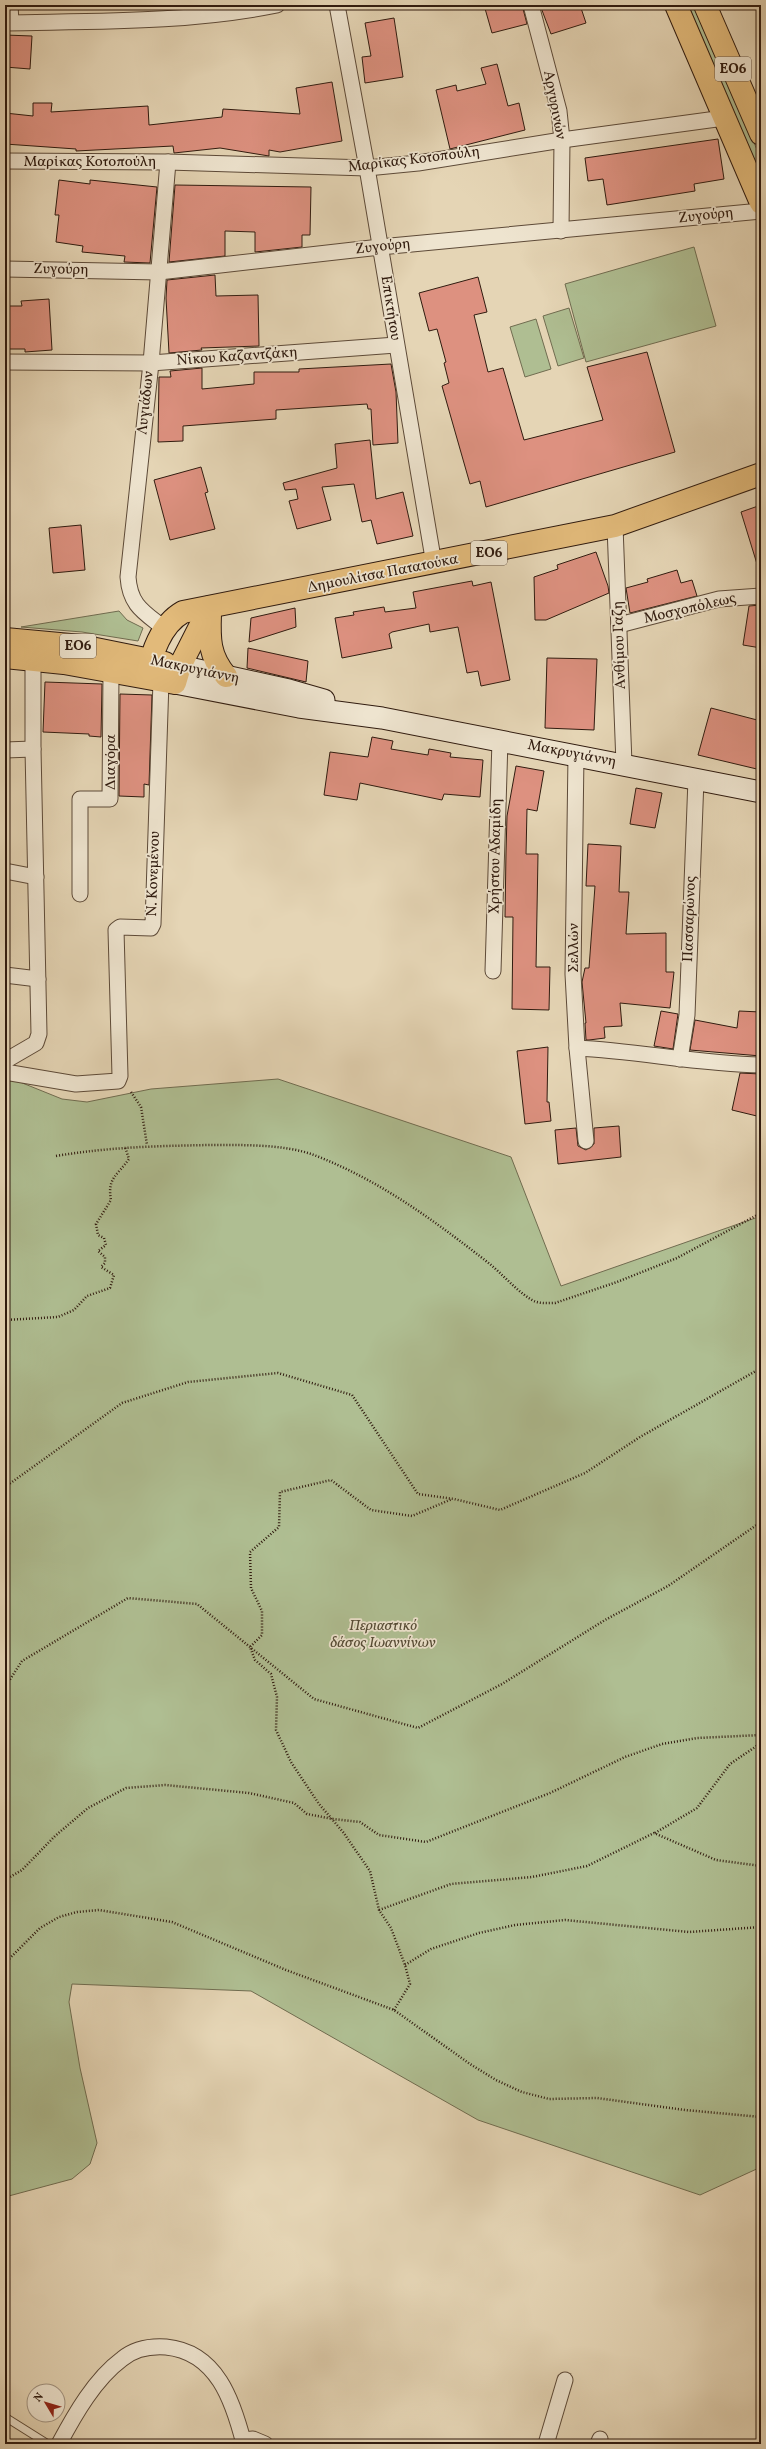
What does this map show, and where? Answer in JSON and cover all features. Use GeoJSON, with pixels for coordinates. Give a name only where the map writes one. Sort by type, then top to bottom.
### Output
{"type":"FeatureCollection","features":[{"type":"Feature","properties":{"kind":"main road","name":"ΕΟ6"},"geometry":{"type":"LineString","coordinates":[[676,5],[761,204]]}},
{"type":"Feature","properties":{"kind":"main road","name":"ΕΟ6"},"geometry":{"type":"LineString","coordinates":[[705,5],[761,134]]}},
{"type":"Feature","properties":{"kind":"main road","name":"Δημουλίτσα Πατατούκα"},"geometry":{"type":"LineString","coordinates":[[163,674],[165,629],[171,621],[183,612],[434,564],[616,526],[761,474]]}},
{"type":"Feature","properties":{"kind":"main road"},"geometry":{"type":"LineString","coordinates":[[163,674],[210,606]]}},
{"type":"Feature","properties":{"kind":"main road"},"geometry":{"type":"LineString","coordinates":[[210,606],[210,651],[216,664],[226,676]]}},
{"type":"Feature","properties":{"kind":"main road","name":"Μακρυγιάννη"},"geometry":{"type":"LineString","coordinates":[[5,639],[80,646],[163,674],[299,707],[382,718],[624,764],[761,792]]}},
{"type":"Feature","properties":{"kind":"main road","name":"Μακρυγιάννη"},"geometry":{"type":"LineString","coordinates":[[5,657],[111,672],[226,676],[289,690],[382,718]]}},
{"type":"Feature","properties":{"kind":"street"},"geometry":{"type":"LineString","coordinates":[[10,5],[8,23],[189,18],[235,14],[277,5]]}},
{"type":"Feature","properties":{"kind":"street","name":"Επικτήτου"},"geometry":{"type":"LineString","coordinates":[[337,5],[367,168],[434,564]]}},
{"type":"Feature","properties":{"kind":"street","name":"Αργυρινών"},"geometry":{"type":"LineString","coordinates":[[531,5],[559,111],[562,140],[561,231]]}},
{"type":"Feature","properties":{"kind":"street","name":"Μαρίκας Κοτοπούλη"},"geometry":{"type":"LineString","coordinates":[[5,161],[168,162],[367,168],[418,163],[562,140],[724,118]]}},
{"type":"Feature","properties":{"kind":"street","name":"Λυγιάδων"},"geometry":{"type":"LineString","coordinates":[[165,629],[133,601],[129,592],[128,568],[151,363],[168,162]]}},
{"type":"Feature","properties":{"kind":"street","name":"Ζυγούρη"},"geometry":{"type":"LineString","coordinates":[[5,269],[159,272],[380,247],[761,211]]}},
{"type":"Feature","properties":{"kind":"street","name":"Νίκου Καζαντζάκη"},"geometry":{"type":"LineString","coordinates":[[5,362],[151,363],[396,346]]}},
{"type":"Feature","properties":{"kind":"street","name":"Ανθίμου Γαζη"},"geometry":{"type":"LineString","coordinates":[[616,526],[624,764]]}},
{"type":"Feature","properties":{"kind":"street","name":"Μοσχοπόλεως"},"geometry":{"type":"LineString","coordinates":[[619,625],[719,599],[761,596]]}},
{"type":"Feature","properties":{"kind":"street"},"geometry":{"type":"LineString","coordinates":[[5,1068],[5,1061],[36,1043],[39,1034],[32,749],[33,660]]}},
{"type":"Feature","properties":{"kind":"street","name":"Διαγόρα"},"geometry":{"type":"LineString","coordinates":[[80,894],[80,799],[110,799],[111,672]]}},
{"type":"Feature","properties":{"kind":"street","name":"Ν. Κονεμένου"},"geometry":{"type":"LineString","coordinates":[[118,1081],[120,1076],[116,930],[120,927],[151,928],[153,924],[163,674]]}},
{"type":"Feature","properties":{"kind":"street","name":"Χρήστου Αδαμίδη"},"geometry":{"type":"LineString","coordinates":[[493,971],[500,740]]}},
{"type":"Feature","properties":{"kind":"street"},"geometry":{"type":"LineString","coordinates":[[5,750],[32,749]]}},
{"type":"Feature","properties":{"kind":"street","name":"Σελλών"},"geometry":{"type":"LineString","coordinates":[[576,755],[573,974],[577,1048],[586,1141]]}},
{"type":"Feature","properties":{"kind":"street","name":"Πασσαρώνος"},"geometry":{"type":"LineString","coordinates":[[680,1059],[687,1015],[696,779]]}},
{"type":"Feature","properties":{"kind":"street"},"geometry":{"type":"LineString","coordinates":[[5,871],[36,877]]}},
{"type":"Feature","properties":{"kind":"street"},"geometry":{"type":"LineString","coordinates":[[5,975],[38,979]]}},
{"type":"Feature","properties":{"kind":"street"},"geometry":{"type":"LineString","coordinates":[[577,1048],[625,1051],[680,1059],[761,1065]]}},
{"type":"Feature","properties":{"kind":"street"},"geometry":{"type":"LineString","coordinates":[[5,1072],[76,1084],[118,1081]]}},
{"type":"Feature","properties":{"kind":"street"},"geometry":{"type":"LineString","coordinates":[[59,2444],[77,2413],[112,2368],[130,2354],[153,2347],[170,2348],[186,2352],[209,2365],[227,2394],[243,2442],[253,2439],[265,2444]]}},
{"type":"Feature","properties":{"kind":"street"},"geometry":{"type":"LineString","coordinates":[[546,2444],[565,2380]]}},
{"type":"Feature","properties":{"kind":"lane"},"geometry":{"type":"LineString","coordinates":[[5,2417],[48,2444]]}},
{"type":"Feature","properties":{"kind":"path"},"geometry":{"type":"LineString","coordinates":[[118,1081],[127,1087],[141,1107],[147,1145]]}},
{"type":"Feature","properties":{"kind":"path"},"geometry":{"type":"LineString","coordinates":[[56,1156],[106,1148],[147,1145],[257,1145],[313,1155],[390,1191],[419,1209],[498,1270],[523,1294],[536,1302],[545,1304],[617,1282],[677,1258],[761,1213]]}},
{"type":"Feature","properties":{"kind":"path"},"geometry":{"type":"LineString","coordinates":[[5,1320],[58,1317],[74,1310],[88,1296],[110,1288],[114,1275],[101,1267],[105,1263],[105,1257],[98,1250],[106,1245],[104,1238],[98,1235],[96,1224],[111,1200],[109,1187],[112,1179],[129,1159],[125,1147]]}},
{"type":"Feature","properties":{"kind":"path"},"geometry":{"type":"LineString","coordinates":[[5,1487],[122,1403],[188,1382],[278,1373],[352,1395],[418,1494],[454,1499],[500,1510],[585,1473],[640,1437],[761,1368]]}},
{"type":"Feature","properties":{"kind":"path"},"geometry":{"type":"LineString","coordinates":[[250,1647],[262,1635],[262,1611],[251,1588],[250,1552],[279,1527],[280,1492],[331,1480],[370,1510],[412,1516],[454,1499]]}},
{"type":"Feature","properties":{"kind":"path"},"geometry":{"type":"LineString","coordinates":[[5,1686],[22,1661],[128,1598],[197,1604],[314,1699],[418,1728],[502,1684],[605,1620],[668,1586],[761,1522]]}},
{"type":"Feature","properties":{"kind":"path"},"geometry":{"type":"LineString","coordinates":[[250,1647],[255,1660],[271,1674],[277,1697],[276,1730],[291,1762],[319,1804],[333,1820],[370,1871],[379,1910],[391,1928],[405,1965],[410,1984],[394,2010]]}},
{"type":"Feature","properties":{"kind":"path"},"geometry":{"type":"LineString","coordinates":[[5,1880],[22,1870],[55,1836],[88,1808],[126,1788],[165,1785],[249,1794],[294,1803],[308,1814],[333,1820],[360,1822],[379,1835],[426,1842],[550,1793],[625,1757],[662,1744],[697,1738],[761,1735]]}},
{"type":"Feature","properties":{"kind":"path"},"geometry":{"type":"LineString","coordinates":[[379,1910],[451,1884],[532,1877],[587,1866],[654,1833],[697,1808],[730,1764],[761,1743]]}},
{"type":"Feature","properties":{"kind":"path"},"geometry":{"type":"LineString","coordinates":[[654,1833],[716,1860],[761,1866]]}},
{"type":"Feature","properties":{"kind":"path"},"geometry":{"type":"LineString","coordinates":[[5,1962],[40,1928],[59,1917],[77,1912],[99,1910],[130,1913],[172,1922],[286,1970],[394,2010],[470,2064],[496,2080],[522,2092],[550,2099],[598,2098],[685,2110],[761,2117]]}},
{"type":"Feature","properties":{"kind":"path"},"geometry":{"type":"LineString","coordinates":[[405,1965],[430,1949],[478,1933],[515,1925],[565,1920],[689,1932],[761,1927]]}},
{"type":"Feature","properties":{"kind":"green space"},"geometry":{"type":"Polygon","coordinates":[[[687,5],[695,5],[761,159],[761,176],[687,5]]]}},
{"type":"Feature","properties":{"kind":"green space"},"geometry":{"type":"Polygon","coordinates":[[[694,247],[716,326],[586,362],[565,284],[694,247]]]}},
{"type":"Feature","properties":{"kind":"green space"},"geometry":{"type":"Polygon","coordinates":[[[569,308],[584,358],[558,366],[543,316],[569,308]]]}},
{"type":"Feature","properties":{"kind":"green space"},"geometry":{"type":"Polygon","coordinates":[[[536,319],[551,369],[525,377],[510,327],[536,319]]]}},
{"type":"Feature","properties":{"kind":"green space"},"geometry":{"type":"Polygon","coordinates":[[[119,611],[127,620],[143,628],[138,641],[82,632],[21,627],[119,611]]]}},
{"type":"Feature","properties":{"kind":"green space","name":"Περιαστικό δάσος Ιωαννίνων"},"geometry":{"type":"Polygon","coordinates":[[[5,1076],[62,1099],[87,1102],[151,1089],[278,1079],[511,1157],[561,1286],[761,1216],[761,2167],[700,2195],[478,2120],[251,1991],[72,1984],[69,2002],[80,2068],[97,2143],[90,2164],[72,2179],[5,2197],[5,1076]]]}},
{"type":"Feature","properties":{"kind":"building"},"geometry":{"type":"Polygon","coordinates":[[[484,5],[522,5],[527,24],[492,33],[484,5]]]}},
{"type":"Feature","properties":{"kind":"building"},"geometry":{"type":"Polygon","coordinates":[[[540,5],[580,5],[586,23],[551,34],[540,5]]]}},
{"type":"Feature","properties":{"kind":"building"},"geometry":{"type":"Polygon","coordinates":[[[394,18],[403,77],[365,83],[362,57],[371,56],[365,23],[394,18]]]}},
{"type":"Feature","properties":{"kind":"building"},"geometry":{"type":"Polygon","coordinates":[[[5,35],[32,36],[30,69],[5,67],[5,35]]]}},
{"type":"Feature","properties":{"kind":"building"},"geometry":{"type":"Polygon","coordinates":[[[497,64],[508,106],[519,103],[525,130],[450,149],[436,90],[456,85],[457,91],[486,84],[481,68],[497,64]]]}},
{"type":"Feature","properties":{"kind":"building"},"geometry":{"type":"Polygon","coordinates":[[[332,82],[342,141],[280,152],[269,150],[269,156],[220,148],[174,153],[173,146],[76,151],[76,149],[5,144],[5,113],[33,116],[33,103],[52,103],[51,112],[148,106],[149,125],[222,117],[223,109],[300,114],[296,88],[332,82]]]}},
{"type":"Feature","properties":{"kind":"building"},"geometry":{"type":"Polygon","coordinates":[[[718,139],[724,179],[694,184],[695,191],[607,205],[603,179],[588,181],[585,158],[718,139]]]}},
{"type":"Feature","properties":{"kind":"building"},"geometry":{"type":"Polygon","coordinates":[[[59,180],[90,184],[90,180],[157,187],[150,263],[124,262],[125,256],[82,252],[83,246],[56,242],[59,215],[55,215],[59,180]]]}},
{"type":"Feature","properties":{"kind":"building"},"geometry":{"type":"Polygon","coordinates":[[[175,185],[311,187],[310,235],[302,235],[302,247],[255,252],[255,232],[225,231],[225,256],[169,262],[175,185]]]}},
{"type":"Feature","properties":{"kind":"building"},"geometry":{"type":"Polygon","coordinates":[[[215,275],[216,296],[258,295],[259,346],[201,348],[202,350],[169,353],[166,298],[167,280],[215,275]]]}},
{"type":"Feature","properties":{"kind":"building"},"geometry":{"type":"Polygon","coordinates":[[[478,277],[487,312],[474,315],[488,372],[503,368],[524,440],[603,420],[587,367],[647,352],[675,452],[486,507],[480,481],[470,484],[442,386],[449,383],[444,363],[446,362],[437,329],[429,331],[419,293],[478,277]]]}},
{"type":"Feature","properties":{"kind":"building"},"geometry":{"type":"Polygon","coordinates":[[[49,299],[52,350],[25,352],[25,349],[5,349],[5,306],[22,306],[21,301],[49,299]]]}},
{"type":"Feature","properties":{"kind":"building"},"geometry":{"type":"Polygon","coordinates":[[[391,364],[396,392],[398,443],[373,445],[371,409],[368,409],[367,404],[276,410],[276,419],[183,426],[183,441],[158,442],[159,377],[171,377],[170,371],[202,368],[202,389],[254,384],[254,372],[299,372],[299,369],[391,364]]]}},
{"type":"Feature","properties":{"kind":"building"},"geometry":{"type":"Polygon","coordinates":[[[370,440],[376,499],[403,492],[413,536],[377,544],[371,520],[362,522],[354,484],[322,487],[331,520],[297,529],[289,501],[298,499],[296,489],[285,490],[283,483],[337,468],[335,444],[370,440]]]}},
{"type":"Feature","properties":{"kind":"building"},"geometry":{"type":"Polygon","coordinates":[[[201,467],[208,492],[205,493],[215,529],[170,540],[154,480],[201,467]]]}},
{"type":"Feature","properties":{"kind":"building"},"geometry":{"type":"Polygon","coordinates":[[[761,505],[761,563],[757,564],[741,512],[761,505]]]}},
{"type":"Feature","properties":{"kind":"building"},"geometry":{"type":"Polygon","coordinates":[[[81,525],[85,570],[53,573],[49,528],[81,525]]]}},
{"type":"Feature","properties":{"kind":"building"},"geometry":{"type":"Polygon","coordinates":[[[596,552],[609,593],[546,620],[535,620],[534,577],[558,569],[557,565],[596,552]]]}},
{"type":"Feature","properties":{"kind":"building"},"geometry":{"type":"Polygon","coordinates":[[[677,570],[681,583],[692,580],[697,596],[630,613],[626,588],[648,582],[647,579],[677,570]]]}},
{"type":"Feature","properties":{"kind":"building"},"geometry":{"type":"Polygon","coordinates":[[[472,581],[473,586],[491,582],[510,680],[481,686],[478,671],[467,673],[458,627],[430,632],[429,624],[392,632],[389,634],[392,648],[342,658],[335,618],[354,615],[353,612],[384,607],[385,612],[416,608],[413,592],[472,581]]]}},
{"type":"Feature","properties":{"kind":"building"},"geometry":{"type":"Polygon","coordinates":[[[761,605],[761,648],[743,645],[749,606],[761,605]]]}},
{"type":"Feature","properties":{"kind":"building"},"geometry":{"type":"Polygon","coordinates":[[[295,608],[296,627],[249,642],[251,618],[295,608]]]}},
{"type":"Feature","properties":{"kind":"building"},"geometry":{"type":"Polygon","coordinates":[[[248,648],[308,661],[306,682],[247,668],[248,648]]]}},
{"type":"Feature","properties":{"kind":"building"},"geometry":{"type":"Polygon","coordinates":[[[547,658],[597,659],[594,730],[545,728],[547,658]]]}},
{"type":"Feature","properties":{"kind":"building"},"geometry":{"type":"Polygon","coordinates":[[[45,682],[102,684],[101,737],[89,736],[89,734],[43,732],[45,682]]]}},
{"type":"Feature","properties":{"kind":"building"},"geometry":{"type":"Polygon","coordinates":[[[120,694],[152,695],[149,785],[144,784],[144,797],[119,796],[120,694]]]}},
{"type":"Feature","properties":{"kind":"building"},"geometry":{"type":"Polygon","coordinates":[[[711,708],[761,721],[761,770],[698,755],[711,708]]]}},
{"type":"Feature","properties":{"kind":"building"},"geometry":{"type":"Polygon","coordinates":[[[372,737],[393,741],[391,749],[428,755],[429,749],[451,753],[450,757],[483,760],[480,797],[444,794],[442,800],[360,783],[357,800],[324,795],[330,752],[368,757],[372,737]]]}},
{"type":"Feature","properties":{"kind":"building"},"geometry":{"type":"Polygon","coordinates":[[[516,766],[544,771],[537,811],[527,809],[526,854],[538,854],[536,967],[550,967],[549,1010],[512,1009],[513,917],[505,917],[506,852],[507,816],[516,766]]]}},
{"type":"Feature","properties":{"kind":"building"},"geometry":{"type":"Polygon","coordinates":[[[636,788],[662,793],[655,828],[630,824],[636,788]]]}},
{"type":"Feature","properties":{"kind":"building"},"geometry":{"type":"Polygon","coordinates":[[[588,844],[621,846],[619,892],[629,892],[626,934],[666,933],[666,972],[674,972],[670,1008],[620,1003],[622,1026],[604,1027],[605,1038],[586,1040],[582,982],[585,968],[589,968],[595,886],[586,886],[588,844]]]}},
{"type":"Feature","properties":{"kind":"building"},"geometry":{"type":"Polygon","coordinates":[[[661,1011],[678,1014],[673,1049],[654,1046],[661,1011]]]}},
{"type":"Feature","properties":{"kind":"building"},"geometry":{"type":"Polygon","coordinates":[[[739,1011],[761,1012],[761,1056],[690,1050],[695,1020],[737,1028],[739,1011]]]}},
{"type":"Feature","properties":{"kind":"building"},"geometry":{"type":"Polygon","coordinates":[[[548,1047],[547,1102],[549,1102],[551,1121],[525,1124],[517,1051],[548,1047]]]}},
{"type":"Feature","properties":{"kind":"building"},"geometry":{"type":"Polygon","coordinates":[[[740,1073],[761,1074],[761,1117],[732,1110],[740,1073]]]}},
{"type":"Feature","properties":{"kind":"building"},"geometry":{"type":"Polygon","coordinates":[[[619,1126],[621,1157],[558,1164],[555,1130],[576,1128],[578,1146],[586,1150],[594,1144],[594,1128],[619,1126]]]}}]}
